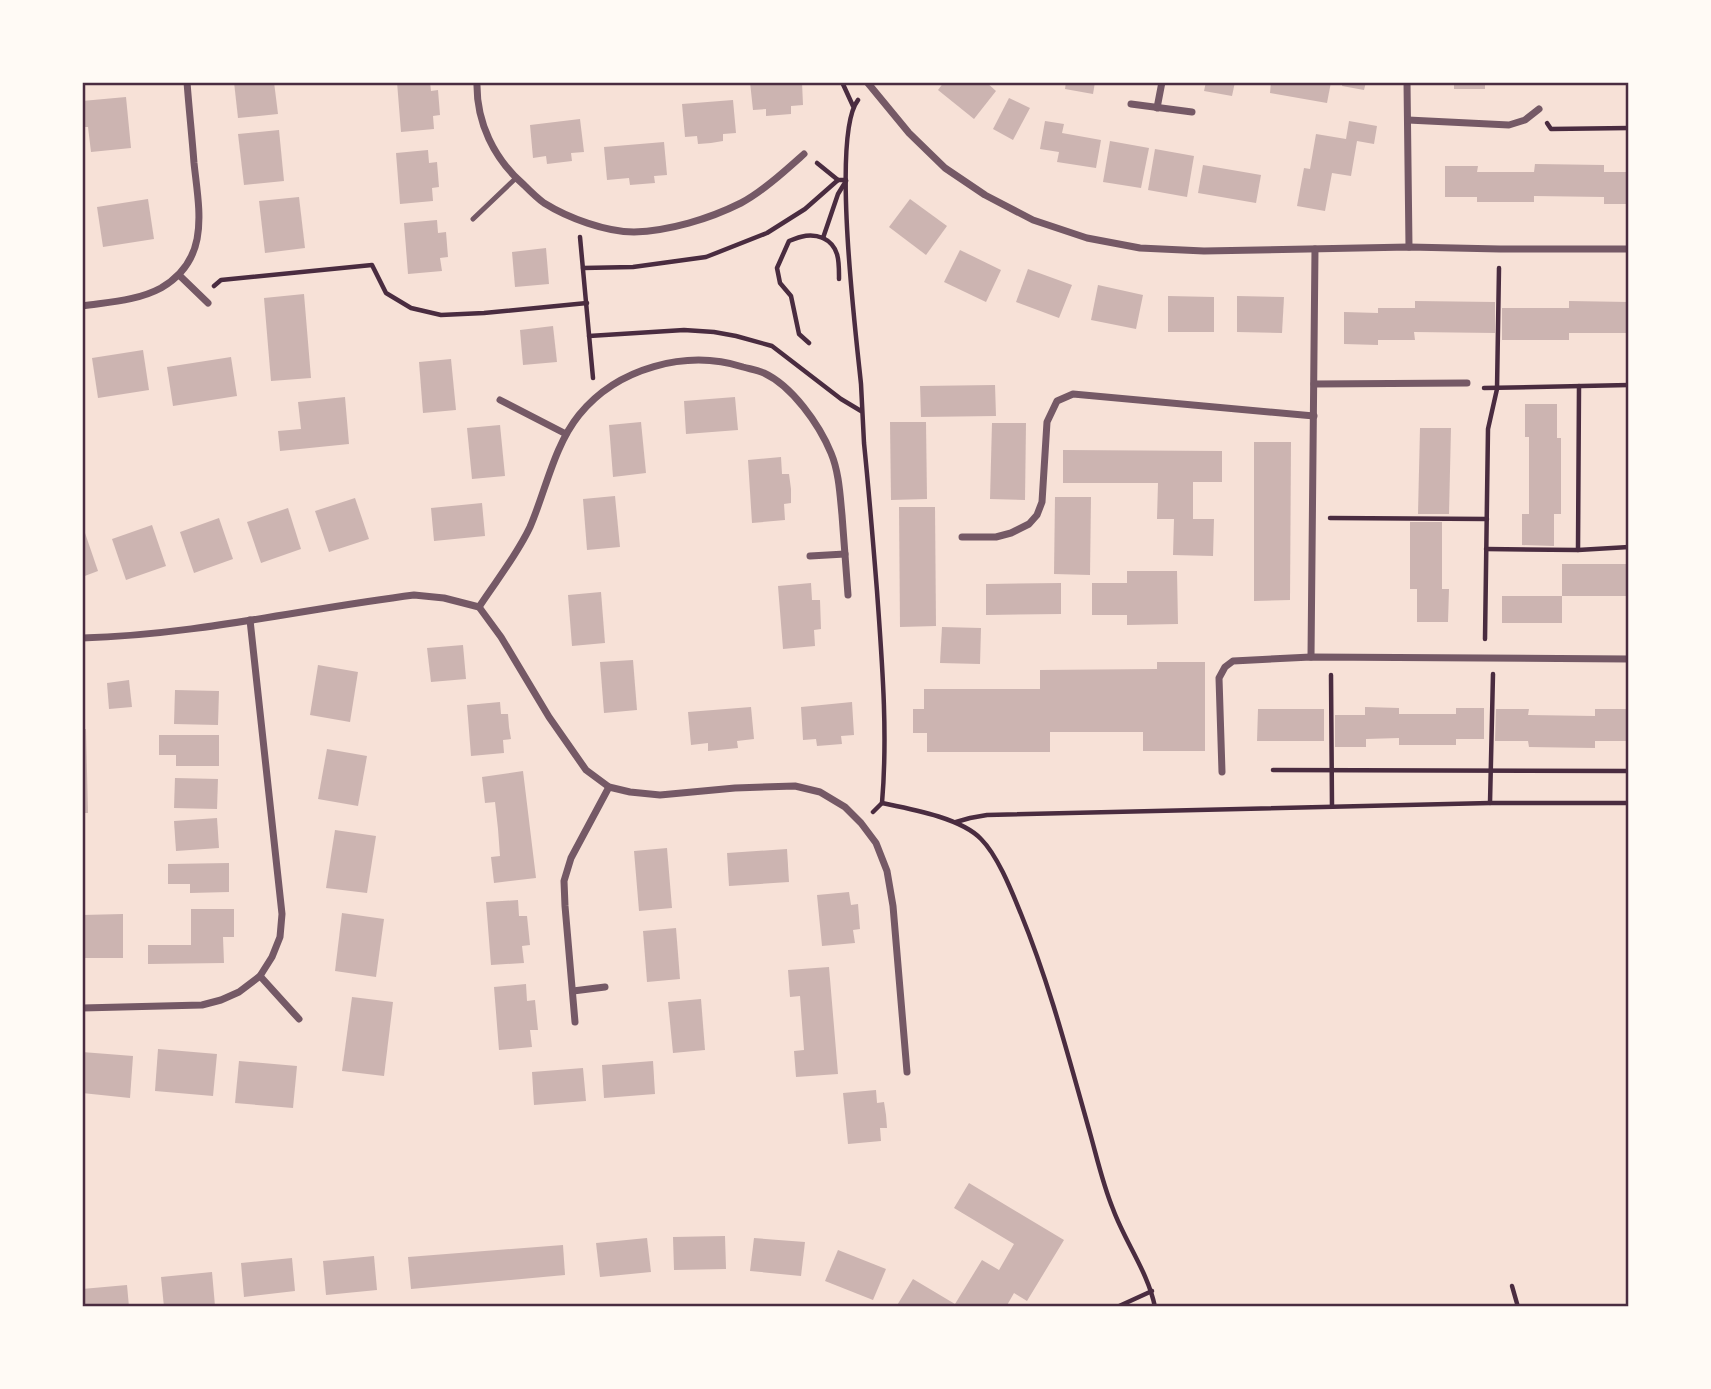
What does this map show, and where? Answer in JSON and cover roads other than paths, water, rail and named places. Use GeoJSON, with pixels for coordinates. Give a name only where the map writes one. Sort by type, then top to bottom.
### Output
{"type":"FeatureCollection","features":[{"type":"Feature","properties":{"kind":"street"},"geometry":{"type":"LineString","coordinates":[[82,306],[133,299],[160,289],[179,275],[191,257],[198,237],[200,214],[187,82]]}},
{"type":"Feature","properties":{"kind":"street"},"geometry":{"type":"LineString","coordinates":[[477,82],[483,125],[497,155],[516,178],[543,202],[578,220],[614,230],[634,232],[671,227],[708,216],[743,202],[782,174],[804,154]]}},
{"type":"Feature","properties":{"kind":"street"},"geometry":{"type":"LineString","coordinates":[[1157,108],[1162,82]]}},
{"type":"Feature","properties":{"kind":"street"},"geometry":{"type":"LineString","coordinates":[[1407,82],[1409,247]]}},
{"type":"Feature","properties":{"kind":"street"},"geometry":{"type":"LineString","coordinates":[[868,84],[909,133],[945,168],[985,195],[1033,220],[1087,238],[1140,248],[1204,251],[1409,247],[1629,249]]}},
{"type":"Feature","properties":{"kind":"street"},"geometry":{"type":"LineString","coordinates":[[1131,104],[1192,112]]}},
{"type":"Feature","properties":{"kind":"street"},"geometry":{"type":"LineString","coordinates":[[1408,120],[1509,125],[1525,120],[1539,109]]}},
{"type":"Feature","properties":{"kind":"street"},"geometry":{"type":"LineString","coordinates":[[1311,657],[1315,248]]}},
{"type":"Feature","properties":{"kind":"street"},"geometry":{"type":"LineString","coordinates":[[179,275],[206,300]]}},
{"type":"Feature","properties":{"kind":"street"},"geometry":{"type":"LineString","coordinates":[[478,607],[529,528],[566,434],[579,415],[596,397],[627,377],[663,363],[700,359],[733,363],[764,373],[794,395],[818,427],[832,454],[839,486],[848,595]]}},
{"type":"Feature","properties":{"kind":"street"},"geometry":{"type":"LineString","coordinates":[[1314,384],[1467,383]]}},
{"type":"Feature","properties":{"kind":"street"},"geometry":{"type":"LineString","coordinates":[[962,537],[996,537],[1010,533],[1029,524],[1037,515],[1042,502],[1047,422],[1057,401],[1073,394],[1314,416]]}},
{"type":"Feature","properties":{"kind":"street"},"geometry":{"type":"LineString","coordinates":[[500,400],[566,434]]}},
{"type":"Feature","properties":{"kind":"street"},"geometry":{"type":"LineString","coordinates":[[810,556],[845,554]]}},
{"type":"Feature","properties":{"kind":"street"},"geometry":{"type":"LineString","coordinates":[[82,638],[169,632],[414,595],[444,598],[478,607],[501,637],[549,717],[586,770],[609,787],[660,795],[795,786],[820,792],[845,807],[861,823],[876,843],[887,871],[893,906],[907,1072]]}},
{"type":"Feature","properties":{"kind":"street"},"geometry":{"type":"LineString","coordinates":[[82,1008],[202,1005],[221,1000],[239,992],[260,976],[272,957],[280,937],[282,914],[250,620]]}},
{"type":"Feature","properties":{"kind":"street"},"geometry":{"type":"LineString","coordinates":[[1222,772],[1219,678],[1225,667],[1233,661],[1311,657],[1629,659]]}},
{"type":"Feature","properties":{"kind":"street"},"geometry":{"type":"LineString","coordinates":[[575,1022],[564,881],[571,858],[609,787]]}},
{"type":"Feature","properties":{"kind":"street"},"geometry":{"type":"LineString","coordinates":[[260,976],[299,1019]]}},
{"type":"Feature","properties":{"kind":"street"},"geometry":{"type":"LineString","coordinates":[[573,990],[605,987]]}},
{"type":"Feature","properties":{"kind":"lane"},"geometry":{"type":"LineString","coordinates":[[473,219],[516,178]]}}]}
